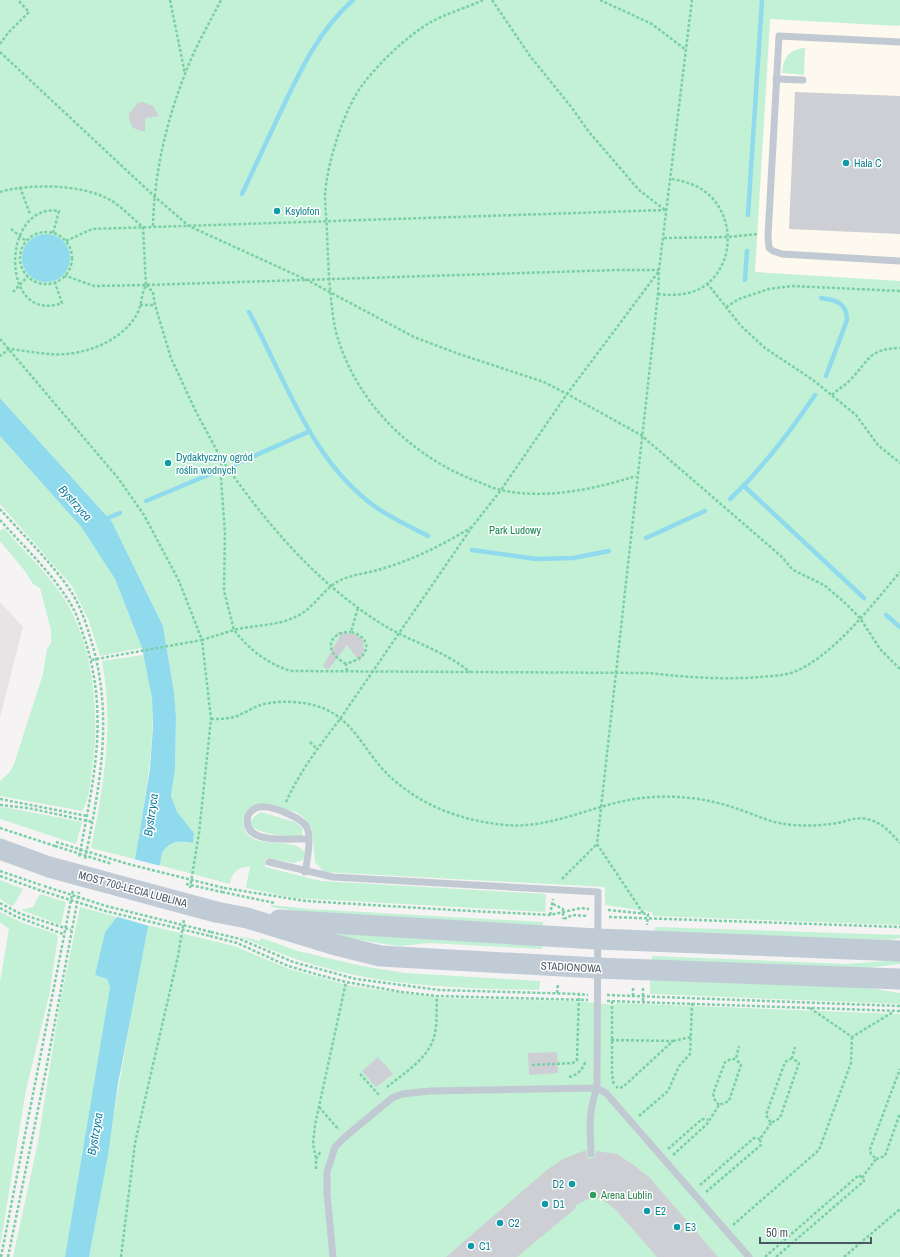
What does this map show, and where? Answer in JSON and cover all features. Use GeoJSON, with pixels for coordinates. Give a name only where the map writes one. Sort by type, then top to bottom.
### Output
{"type":"FeatureCollection","features":[{"type":"Feature","properties":{"kind":"street","name":"MOST 700-LECIA LUBLINA"},"geometry":{"type":"LineString","coordinates":[[0,849],[46,876],[216,912]]}},
{"type":"Feature","properties":{"kind":"street","name":"STADIONOWA"},"geometry":{"type":"LineString","coordinates":[[216,912],[247,918],[332,944],[380,956],[597,968],[900,979]]}},
{"type":"Feature","properties":{"kind":"street","name":"STADIONOWA"},"geometry":{"type":"LineString","coordinates":[[247,918],[597,939],[900,951]]}},
{"type":"Feature","properties":{"kind":"lane"},"geometry":{"type":"LineString","coordinates":[[900,42],[780,36],[776,79],[768,236],[769,248],[782,254],[900,261]]}},
{"type":"Feature","properties":{"kind":"lane"},"geometry":{"type":"LineString","coordinates":[[776,79],[803,80]]}},
{"type":"Feature","properties":{"kind":"lane"},"geometry":{"type":"LineString","coordinates":[[306,872],[309,839],[307,827],[301,820],[260,807],[255,808],[248,815],[247,827],[250,832],[259,837],[309,839]]}},
{"type":"Feature","properties":{"kind":"lane"},"geometry":{"type":"LineString","coordinates":[[269,862],[333,878],[598,892],[596,998],[597,1088],[589,1114],[591,1154]]}},
{"type":"Feature","properties":{"kind":"lane"},"geometry":{"type":"LineString","coordinates":[[333,1257],[327,1193],[327,1172],[335,1147],[392,1098],[402,1094],[430,1091],[597,1088],[606,1093],[748,1257]]}},
{"type":"Feature","properties":{"kind":"path"},"geometry":{"type":"LineString","coordinates":[[0,44],[8,33],[28,12],[18,0]]}},
{"type":"Feature","properties":{"kind":"path"},"geometry":{"type":"LineString","coordinates":[[170,0],[185,74]]}},
{"type":"Feature","properties":{"kind":"path"},"geometry":{"type":"LineString","coordinates":[[153,226],[154,196],[161,155],[185,74],[221,0]]}},
{"type":"Feature","properties":{"kind":"path"},"geometry":{"type":"LineString","coordinates":[[483,0],[430,23],[400,44],[362,86],[345,119],[332,153],[325,195],[328,279],[335,331],[348,363],[362,391],[387,422],[418,450],[456,474],[501,490],[526,492],[566,492],[611,484],[636,476]]}},
{"type":"Feature","properties":{"kind":"path"},"geometry":{"type":"LineString","coordinates":[[492,0],[530,56],[572,108],[589,132],[639,190],[666,210]]}},
{"type":"Feature","properties":{"kind":"path"},"geometry":{"type":"LineString","coordinates":[[600,0],[652,24],[687,50]]}},
{"type":"Feature","properties":{"kind":"path"},"geometry":{"type":"LineString","coordinates":[[550,915],[556,885],[597,844],[636,476],[658,294],[659,270],[664,238],[666,210],[672,179],[692,0]]}},
{"type":"Feature","properties":{"kind":"path"},"geometry":{"type":"LineString","coordinates":[[0,52],[154,196],[189,226],[309,281],[330,294],[414,337],[459,354],[544,382],[641,435],[782,557],[794,570],[824,585],[860,618],[880,649],[900,670]]}},
{"type":"Feature","properties":{"kind":"path"},"geometry":{"type":"LineString","coordinates":[[658,294],[685,293],[701,288],[722,266],[727,253],[728,237],[725,217],[716,202],[704,191],[694,185],[672,179]]}},
{"type":"Feature","properties":{"kind":"path"},"geometry":{"type":"LineString","coordinates":[[20,187],[30,214]]}},
{"type":"Feature","properties":{"kind":"path"},"geometry":{"type":"LineString","coordinates":[[0,192],[20,187],[56,187],[97,194],[113,202],[143,227],[146,285],[142,292],[138,313],[123,331],[99,346],[74,353],[49,354],[9,349],[0,356]]}},
{"type":"Feature","properties":{"kind":"path"},"geometry":{"type":"LineString","coordinates":[[26,216],[44,210],[59,211],[53,233]]}},
{"type":"Feature","properties":{"kind":"path"},"geometry":{"type":"LineString","coordinates":[[66,241],[92,229],[327,220],[666,210]]}},
{"type":"Feature","properties":{"kind":"path"},"geometry":{"type":"LineString","coordinates":[[7,236],[14,224]]}},
{"type":"Feature","properties":{"kind":"path"},"geometry":{"type":"LineString","coordinates":[[11,229],[26,241]]}},
{"type":"Feature","properties":{"kind":"path"},"geometry":{"type":"LineString","coordinates":[[39,233],[53,233],[66,241],[71,250],[72,261],[71,267],[64,277],[55,283],[39,282],[28,276],[20,261],[21,250],[26,241],[39,233]]}},
{"type":"Feature","properties":{"kind":"path"},"geometry":{"type":"LineString","coordinates":[[664,238],[728,237],[758,234]]}},
{"type":"Feature","properties":{"kind":"path"},"geometry":{"type":"LineString","coordinates":[[64,277],[66,276],[94,286],[659,270]]}},
{"type":"Feature","properties":{"kind":"path"},"geometry":{"type":"LineString","coordinates":[[283,809],[299,776],[317,749],[340,719],[472,527],[501,490],[567,394],[659,270]]}},
{"type":"Feature","properties":{"kind":"path"},"geometry":{"type":"LineString","coordinates":[[13,292],[28,276]]}},
{"type":"Feature","properties":{"kind":"path"},"geometry":{"type":"LineString","coordinates":[[30,304],[45,306],[62,303],[55,283]]}},
{"type":"Feature","properties":{"kind":"path"},"geometry":{"type":"LineString","coordinates":[[707,283],[741,326],[765,348],[832,395],[856,415],[878,445],[900,462]]}},
{"type":"Feature","properties":{"kind":"path"},"geometry":{"type":"LineString","coordinates":[[146,285],[153,292],[155,305],[172,358],[196,412],[222,460],[255,507],[276,533],[332,586],[358,608],[399,633],[458,662],[470,672]]}},
{"type":"Feature","properties":{"kind":"path"},"geometry":{"type":"LineString","coordinates":[[726,307],[739,299],[768,289],[792,286],[900,292]]}},
{"type":"Feature","properties":{"kind":"path"},"geometry":{"type":"LineString","coordinates":[[9,287],[19,297]]}},
{"type":"Feature","properties":{"kind":"path"},"geometry":{"type":"LineString","coordinates":[[140,305],[155,305]]}},
{"type":"Feature","properties":{"kind":"path"},"geometry":{"type":"LineString","coordinates":[[0,339],[118,478],[144,515],[179,581],[200,640],[211,719],[199,833],[189,895]]}},
{"type":"Feature","properties":{"kind":"path"},"geometry":{"type":"LineString","coordinates":[[832,395],[850,380],[873,354],[880,350],[900,348]]}},
{"type":"Feature","properties":{"kind":"path"},"geometry":{"type":"LineString","coordinates":[[222,460],[221,479],[225,533],[224,592],[234,630],[256,654],[290,671],[648,673],[724,679],[790,673],[806,666],[819,657],[860,618],[900,572]]}},
{"type":"Feature","properties":{"kind":"path"},"geometry":{"type":"LineString","coordinates":[[0,509],[69,589],[86,624],[97,660],[103,695],[104,737],[99,788],[85,861]]}},
{"type":"Feature","properties":{"kind":"path"},"geometry":{"type":"LineString","coordinates":[[0,520],[64,593],[76,615],[91,660],[95,680],[99,720],[94,781],[86,822]]}},
{"type":"Feature","properties":{"kind":"path"},"geometry":{"type":"LineString","coordinates":[[91,660],[200,640],[248,626],[281,623],[313,605],[332,586],[342,579],[382,569],[412,558],[472,527]]}},
{"type":"Feature","properties":{"kind":"path"},"geometry":{"type":"LineString","coordinates":[[350,632],[358,608]]}},
{"type":"Feature","properties":{"kind":"path"},"geometry":{"type":"LineString","coordinates":[[346,664],[363,656],[366,648],[366,641],[362,636],[350,632],[338,634],[331,644],[332,651],[337,658],[346,664],[347,671]]}},
{"type":"Feature","properties":{"kind":"path"},"geometry":{"type":"LineString","coordinates":[[211,719],[236,717],[258,706],[287,702],[303,703],[324,708],[351,728],[394,781],[421,800],[447,813],[472,820],[507,825],[524,825],[549,822],[601,806],[634,799],[669,797],[701,799],[729,806],[784,824],[833,824],[859,818],[883,825],[900,843]]}},
{"type":"Feature","properties":{"kind":"path"},"geometry":{"type":"LineString","coordinates":[[310,742],[317,749]]}},
{"type":"Feature","properties":{"kind":"path"},"geometry":{"type":"LineString","coordinates":[[0,799],[87,816]]}},
{"type":"Feature","properties":{"kind":"path"},"geometry":{"type":"LineString","coordinates":[[0,805],[28,808],[86,822],[93,822]]}},
{"type":"Feature","properties":{"kind":"path"},"geometry":{"type":"LineString","coordinates":[[0,828],[119,866]]}},
{"type":"Feature","properties":{"kind":"path"},"geometry":{"type":"LineString","coordinates":[[56,842],[128,864],[224,888],[306,901],[550,915],[581,908],[598,913],[900,927]]}},
{"type":"Feature","properties":{"kind":"path"},"geometry":{"type":"LineString","coordinates":[[597,844],[644,913]]}},
{"type":"Feature","properties":{"kind":"path"},"geometry":{"type":"LineString","coordinates":[[0,870],[46,876],[106,906],[211,932]]}},
{"type":"Feature","properties":{"kind":"path"},"geometry":{"type":"LineString","coordinates":[[0,876],[42,892],[105,911],[237,943],[288,966],[346,982],[402,992],[437,996],[586,1000],[596,998],[900,1006]]}},
{"type":"Feature","properties":{"kind":"path"},"geometry":{"type":"LineString","coordinates":[[8,1257],[46,1070],[80,884]]}},
{"type":"Feature","properties":{"kind":"path"},"geometry":{"type":"LineString","coordinates":[[184,884],[222,892]]}},
{"type":"Feature","properties":{"kind":"path"},"geometry":{"type":"LineString","coordinates":[[0,903],[21,914],[71,930]]}},
{"type":"Feature","properties":{"kind":"path"},"geometry":{"type":"LineString","coordinates":[[553,904],[563,909]]}},
{"type":"Feature","properties":{"kind":"path"},"geometry":{"type":"LineString","coordinates":[[0,908],[15,916],[63,934]]}},
{"type":"Feature","properties":{"kind":"path"},"geometry":{"type":"LineString","coordinates":[[122,1257],[135,1143],[178,956],[185,918]]}},
{"type":"Feature","properties":{"kind":"path"},"geometry":{"type":"LineString","coordinates":[[1,1257],[65,923]]}},
{"type":"Feature","properties":{"kind":"path"},"geometry":{"type":"LineString","coordinates":[[316,1159],[313,1144],[319,1107],[346,982]]}},
{"type":"Feature","properties":{"kind":"path"},"geometry":{"type":"LineString","coordinates":[[532,1065],[573,1063],[577,1060],[579,994],[612,1001],[900,1011]]}},
{"type":"Feature","properties":{"kind":"path"},"geometry":{"type":"LineString","coordinates":[[586,1000],[586,1007]]}},
{"type":"Feature","properties":{"kind":"path"},"geometry":{"type":"LineString","coordinates":[[612,1001],[612,1074],[614,1086]]}},
{"type":"Feature","properties":{"kind":"path"},"geometry":{"type":"LineString","coordinates":[[631,1123],[668,1091],[679,1066],[690,1054],[692,1003]]}},
{"type":"Feature","properties":{"kind":"path"},"geometry":{"type":"LineString","coordinates":[[809,1008],[852,1036]]}},
{"type":"Feature","properties":{"kind":"path"},"geometry":{"type":"LineString","coordinates":[[852,1036],[894,1011]]}},
{"type":"Feature","properties":{"kind":"path"},"geometry":{"type":"LineString","coordinates":[[726,1231],[819,1150],[851,1063],[852,1036]]}},
{"type":"Feature","properties":{"kind":"path"},"geometry":{"type":"LineString","coordinates":[[612,1040],[673,1041],[691,1037]]}},
{"type":"Feature","properties":{"kind":"path"},"geometry":{"type":"LineString","coordinates":[[614,1086],[620,1088],[624,1086],[673,1041]]}},
{"type":"Feature","properties":{"kind":"path"},"geometry":{"type":"LineString","coordinates":[[736,1059],[739,1046]]}},
{"type":"Feature","properties":{"kind":"path"},"geometry":{"type":"LineString","coordinates":[[772,1123],[766,1115],[785,1062],[792,1058],[795,1047]]}},
{"type":"Feature","properties":{"kind":"path"},"geometry":{"type":"LineString","coordinates":[[567,1077],[579,1072],[584,1066],[586,1058]]}},
{"type":"Feature","properties":{"kind":"path"},"geometry":{"type":"LineString","coordinates":[[760,1139],[754,1138],[700,1185],[700,1191],[707,1192],[755,1150],[760,1145],[760,1139],[772,1123],[780,1118],[799,1063],[792,1058]]}},
{"type":"Feature","properties":{"kind":"path"},"geometry":{"type":"LineString","coordinates":[[719,1105],[713,1094],[725,1062],[731,1059],[736,1059]]}},
{"type":"Feature","properties":{"kind":"path"},"geometry":{"type":"LineString","coordinates":[[708,1120],[702,1119],[667,1150],[672,1155],[707,1124],[708,1120],[719,1105],[729,1101],[741,1065],[736,1059]]}},
{"type":"Feature","properties":{"kind":"path"},"geometry":{"type":"LineString","coordinates":[[876,1159],[871,1154],[870,1149],[900,1068]]}},
{"type":"Feature","properties":{"kind":"path"},"geometry":{"type":"LineString","coordinates":[[360,1074],[379,1095]]}},
{"type":"Feature","properties":{"kind":"path"},"geometry":{"type":"LineString","coordinates":[[393,1082],[397,1083]]}},
{"type":"Feature","properties":{"kind":"path"},"geometry":{"type":"LineString","coordinates":[[606,1093],[614,1086]]}},
{"type":"Feature","properties":{"kind":"path"},"geometry":{"type":"LineString","coordinates":[[319,1107],[345,1137]]}},
{"type":"Feature","properties":{"kind":"path"},"geometry":{"type":"LineString","coordinates":[[776,1257],[864,1181],[862,1178],[876,1159],[885,1156],[900,1113]]}},
{"type":"Feature","properties":{"kind":"path"},"geometry":{"type":"LineString","coordinates":[[765,1257],[859,1175],[862,1178]]}},
{"type":"Feature","properties":{"kind":"path"},"geometry":{"type":"LineString","coordinates":[[844,1257],[900,1209]]}},
{"type":"Feature","properties":{"kind":"shaded area"},"geometry":{"type":"Polygon","coordinates":[[[772,0],[900,0],[900,281],[755,272],[772,0]]]}},
{"type":"Feature","properties":{"kind":"shaded area"},"geometry":{"type":"Polygon","coordinates":[[[0,602],[23,627],[0,718],[0,602]]]}},
{"type":"Feature","properties":{"kind":"green space","name":"Park Ludowy"},"geometry":{"type":"Polygon","coordinates":[[[0,0],[900,0],[900,25],[898,26],[770,19],[755,272],[900,281],[900,925],[653,916],[652,912],[605,905],[605,887],[324,872],[315,862],[312,829],[303,817],[296,812],[267,804],[247,810],[243,823],[248,835],[255,840],[263,842],[292,845],[300,848],[305,853],[303,860],[294,863],[266,858],[265,867],[321,881],[546,894],[545,912],[295,898],[246,888],[250,866],[236,871],[232,876],[230,884],[159,865],[163,851],[169,844],[179,842],[193,843],[194,833],[177,812],[171,796],[175,769],[176,717],[174,692],[163,626],[112,522],[0,398],[0,0]]]}},
{"type":"Feature","properties":{"kind":"green space"},"geometry":{"type":"Polygon","coordinates":[[[805,48],[804,75],[782,73],[785,59],[788,55],[795,50],[805,48]]]}},
{"type":"Feature","properties":{"kind":"green space"},"geometry":{"type":"Polygon","coordinates":[[[0,436],[82,528],[115,579],[142,648],[100,656],[89,621],[72,586],[0,504],[0,436]]]}},
{"type":"Feature","properties":{"kind":"green space"},"geometry":{"type":"Polygon","coordinates":[[[4,528],[57,588],[63,597],[73,614],[87,655],[92,676],[95,741],[89,793],[82,811],[0,796],[0,781],[10,772],[14,764],[43,674],[47,649],[51,643],[51,630],[40,588],[33,584],[25,571],[0,541],[0,531],[4,528]]]}},
{"type":"Feature","properties":{"kind":"green space"},"geometry":{"type":"Polygon","coordinates":[[[143,655],[150,683],[152,700],[152,740],[148,780],[135,859],[91,848],[100,802],[106,755],[106,684],[102,661],[143,655]]]}},
{"type":"Feature","properties":{"kind":"green space"},"geometry":{"type":"Polygon","coordinates":[[[4,807],[82,822],[76,844],[0,819],[0,808],[4,807]]]}},
{"type":"Feature","properties":{"kind":"green space"},"geometry":{"type":"Polygon","coordinates":[[[261,812],[295,822],[302,828],[303,836],[276,835],[256,829],[251,824],[252,819],[261,812]]]}},
{"type":"Feature","properties":{"kind":"green space"},"geometry":{"type":"Polygon","coordinates":[[[0,880],[23,889],[14,905],[11,906],[0,899],[0,880]]]}},
{"type":"Feature","properties":{"kind":"green space"},"geometry":{"type":"Polygon","coordinates":[[[40,894],[66,902],[61,925],[21,910],[33,907],[40,894]]]}},
{"type":"Feature","properties":{"kind":"green space"},"geometry":{"type":"Polygon","coordinates":[[[271,905],[310,909],[543,922],[543,928],[318,914],[271,907],[271,905]]]}},
{"type":"Feature","properties":{"kind":"green space"},"geometry":{"type":"Polygon","coordinates":[[[80,907],[117,917],[105,932],[95,975],[107,979],[110,987],[65,1257],[13,1257],[38,1142],[60,1003],[80,907]]]}},
{"type":"Feature","properties":{"kind":"green space"},"geometry":{"type":"Polygon","coordinates":[[[0,912],[23,923],[56,934],[58,937],[49,996],[26,1090],[0,1246],[0,982],[9,929],[0,922],[0,912]]]}},
{"type":"Feature","properties":{"kind":"green space"},"geometry":{"type":"Polygon","coordinates":[[[147,925],[234,946],[289,969],[351,986],[442,998],[576,1001],[614,1005],[617,1003],[900,1014],[900,1257],[89,1257],[147,925]]]}},
{"type":"Feature","properties":{"kind":"green space"},"geometry":{"type":"Polygon","coordinates":[[[656,927],[900,935],[900,938],[889,940],[652,933],[656,927]]]}},
{"type":"Feature","properties":{"kind":"green space"},"geometry":{"type":"Polygon","coordinates":[[[327,931],[542,944],[542,949],[429,943],[401,946],[326,934],[327,931]]]}},
{"type":"Feature","properties":{"kind":"green space"},"geometry":{"type":"Polygon","coordinates":[[[240,936],[260,941],[261,938],[298,951],[362,966],[405,973],[540,981],[539,990],[460,988],[386,981],[314,965],[277,952],[240,936]]]}},
{"type":"Feature","properties":{"kind":"green space"},"geometry":{"type":"Polygon","coordinates":[[[652,956],[847,964],[900,960],[900,964],[866,968],[652,961],[652,956]]]}},
{"type":"Feature","properties":{"kind":"green space"},"geometry":{"type":"Polygon","coordinates":[[[650,977],[850,985],[900,993],[900,1004],[650,994],[650,977]]]}},
{"type":"Feature","properties":{"kind":"water"},"geometry":{"type":"Polygon","coordinates":[[[41,234],[51,234],[63,241],[70,253],[70,263],[63,275],[51,282],[41,282],[33,278],[26,271],[22,263],[22,253],[26,245],[33,238],[41,234]]]}},
{"type":"Feature","properties":{"kind":"water","name":"Bystrzyca"},"geometry":{"type":"Polygon","coordinates":[[[0,398],[112,522],[163,626],[174,692],[176,717],[175,769],[171,796],[177,812],[194,833],[193,843],[175,842],[168,846],[162,853],[118,1084],[108,1155],[89,1257],[65,1257],[110,987],[107,979],[95,975],[105,932],[117,917],[135,859],[150,769],[153,727],[152,698],[142,648],[115,579],[82,528],[0,436],[0,398]]]}},
{"type":"Feature","properties":{"kind":"pier"},"geometry":{"type":"Polygon","coordinates":[[[133,859],[161,866],[149,926],[115,916],[133,859]]]}},
{"type":"Feature","properties":{"kind":"building","name":"Hala C"},"geometry":{"type":"Polygon","coordinates":[[[795,92],[900,96],[900,234],[789,229],[795,92]]]}},
{"type":"Feature","properties":{"kind":"building"},"geometry":{"type":"Polygon","coordinates":[[[143,102],[153,106],[159,116],[145,118],[145,132],[133,128],[129,119],[129,114],[138,103],[143,102]]]}},
{"type":"Feature","properties":{"kind":"building"},"geometry":{"type":"Polygon","coordinates":[[[337,632],[356,634],[355,635],[359,636],[363,641],[364,650],[360,662],[347,645],[328,670],[323,666],[340,636],[337,632]]]}},
{"type":"Feature","properties":{"kind":"building"},"geometry":{"type":"Polygon","coordinates":[[[557,1052],[558,1073],[529,1075],[528,1053],[557,1052]]]}},
{"type":"Feature","properties":{"kind":"building"},"geometry":{"type":"Polygon","coordinates":[[[378,1057],[393,1074],[376,1087],[362,1071],[378,1057]]]}},
{"type":"Feature","properties":{"kind":"building","name":"Arena Lublin"},"geometry":{"type":"Polygon","coordinates":[[[586,1150],[589,1159],[595,1157],[596,1151],[617,1154],[650,1178],[718,1257],[657,1257],[615,1209],[600,1198],[588,1199],[575,1206],[576,1208],[517,1257],[446,1257],[548,1169],[563,1159],[586,1150]]]}},
{"type":"Feature","properties":{"kind":"waterway"},"geometry":{"type":"LineString","coordinates":[[242,194],[288,96],[311,52],[330,24],[353,0]]}},
{"type":"Feature","properties":{"kind":"waterway"},"geometry":{"type":"LineString","coordinates":[[748,215],[762,0]]}},
{"type":"Feature","properties":{"kind":"waterway"},"geometry":{"type":"LineString","coordinates":[[745,280],[747,251]]}},
{"type":"Feature","properties":{"kind":"waterway"},"geometry":{"type":"LineString","coordinates":[[821,298],[840,303],[845,310],[847,320],[826,376]]}},
{"type":"Feature","properties":{"kind":"waterway"},"geometry":{"type":"LineString","coordinates":[[249,312],[302,418],[317,444],[334,468],[354,489],[377,508],[428,536]]}},
{"type":"Feature","properties":{"kind":"waterway"},"geometry":{"type":"LineString","coordinates":[[730,499],[775,450],[815,395]]}},
{"type":"Feature","properties":{"kind":"waterway"},"geometry":{"type":"LineString","coordinates":[[236,464],[308,432]]}},
{"type":"Feature","properties":{"kind":"waterway"},"geometry":{"type":"LineString","coordinates":[[146,501],[213,473]]}},
{"type":"Feature","properties":{"kind":"waterway"},"geometry":{"type":"LineString","coordinates":[[744,486],[864,598]]}},
{"type":"Feature","properties":{"kind":"waterway"},"geometry":{"type":"LineString","coordinates":[[646,538],[705,511]]}},
{"type":"Feature","properties":{"kind":"waterway"},"geometry":{"type":"LineString","coordinates":[[103,520],[120,513]]}},
{"type":"Feature","properties":{"kind":"waterway"},"geometry":{"type":"LineString","coordinates":[[472,550],[536,559],[573,558],[609,551]]}},
{"type":"Feature","properties":{"kind":"waterway"},"geometry":{"type":"LineString","coordinates":[[886,615],[900,627]]}},
{"type":"Feature","properties":{"kind":"place","name":"Hala C"},"geometry":{"type":"Point","coordinates":[846,163]}},
{"type":"Feature","properties":{"kind":"place","name":"Ksylofon"},"geometry":{"type":"Point","coordinates":[277,211]}},
{"type":"Feature","properties":{"kind":"place","name":"Dydaktyczny ogród roślin wodnych"},"geometry":{"type":"Point","coordinates":[168,463]}},
{"type":"Feature","properties":{"kind":"place","name":"D2"},"geometry":{"type":"Point","coordinates":[572,1184]}},
{"type":"Feature","properties":{"kind":"place","name":"Arena Lublin"},"geometry":{"type":"Point","coordinates":[593,1195]}},
{"type":"Feature","properties":{"kind":"place","name":"D1"},"geometry":{"type":"Point","coordinates":[545,1204]}},
{"type":"Feature","properties":{"kind":"place","name":"E2"},"geometry":{"type":"Point","coordinates":[647,1211]}},
{"type":"Feature","properties":{"kind":"place","name":"C2"},"geometry":{"type":"Point","coordinates":[500,1223]}},
{"type":"Feature","properties":{"kind":"place","name":"E3"},"geometry":{"type":"Point","coordinates":[677,1227]}},
{"type":"Feature","properties":{"kind":"place","name":"C1"},"geometry":{"type":"Point","coordinates":[471,1246]}}]}
